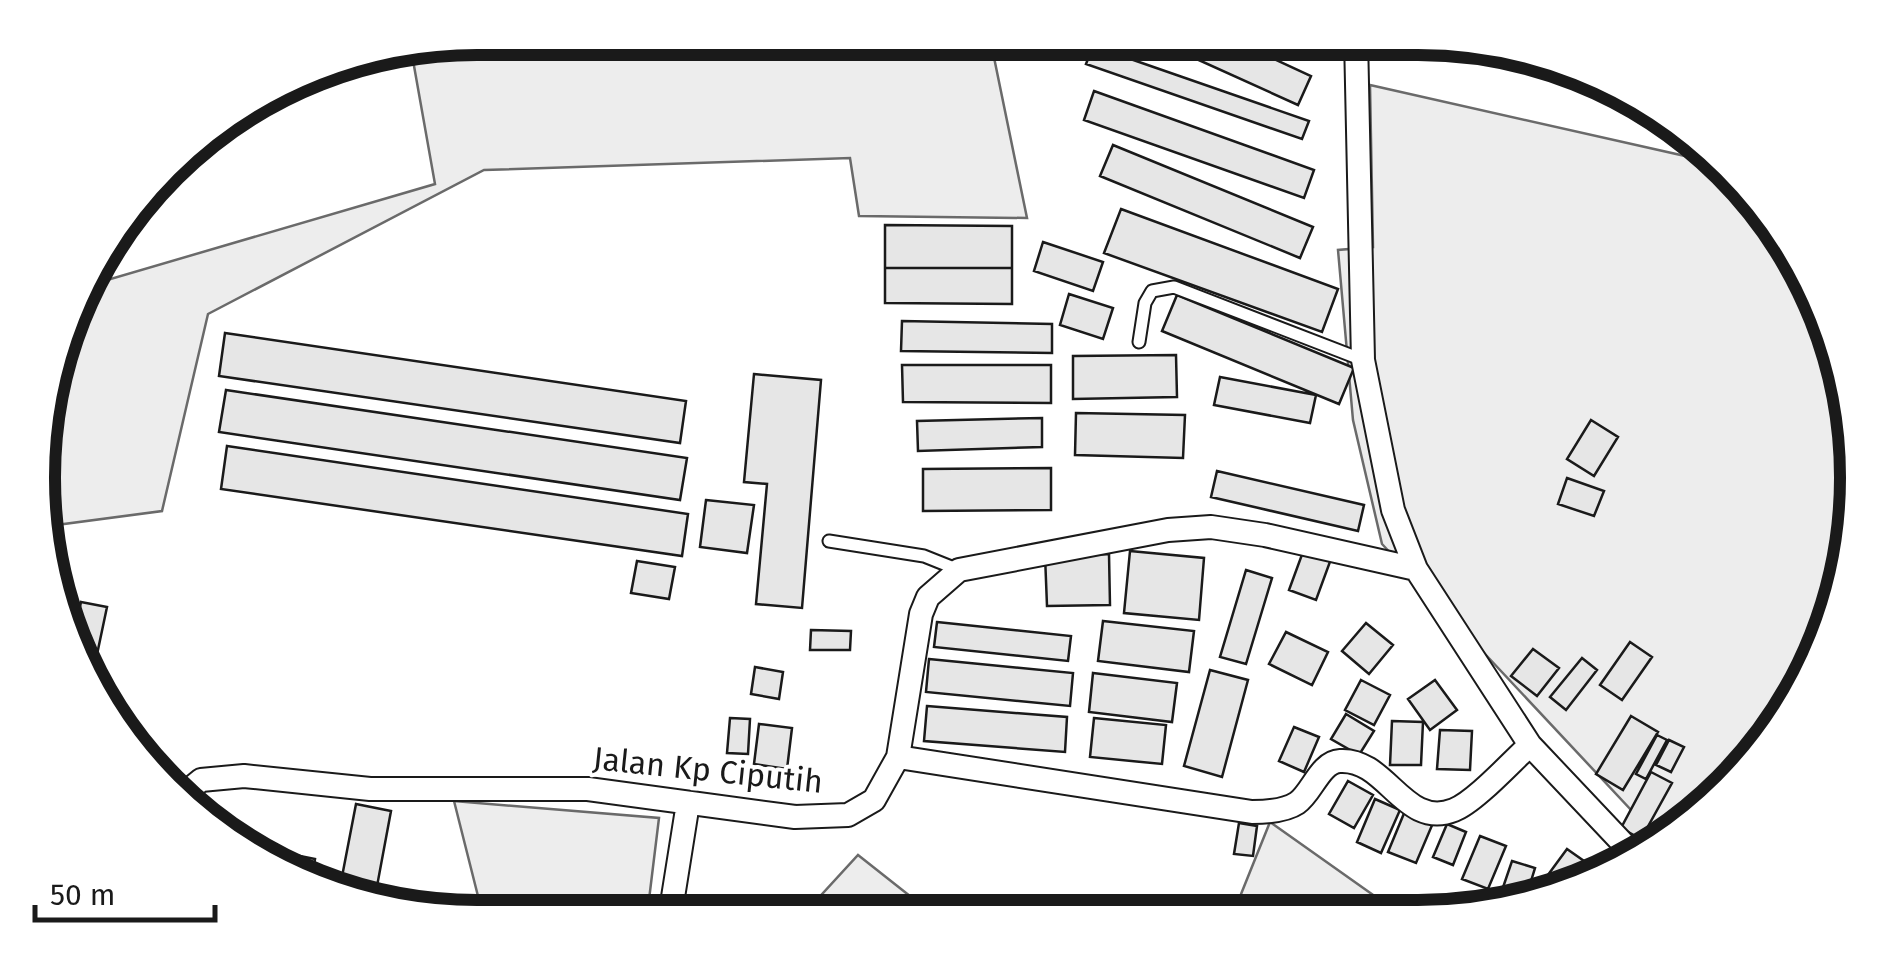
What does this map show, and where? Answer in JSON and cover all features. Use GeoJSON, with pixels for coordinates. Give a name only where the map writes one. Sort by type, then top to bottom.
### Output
{"type":"FeatureCollection","features":[{"type":"Feature","properties":{"kind":"street"},"geometry":{"type":"LineString","coordinates":[[1356,55],[1363,360],[1394,510],[1416,569],[1530,745],[1625,845]]}},
{"type":"Feature","properties":{"kind":"street"},"geometry":{"type":"LineString","coordinates":[[959,570],[1168,530],[1212,527],[1416,569]]}},
{"type":"Feature","properties":{"kind":"street","name":"Jalan Kp Ciputih"},"geometry":{"type":"LineString","coordinates":[[191,788],[200,780],[244,776],[370,789],[588,789],[795,818],[848,814],[874,800],[898,757],[922,614],[928,596],[959,570]]}},
{"type":"Feature","properties":{"kind":"street"},"geometry":{"type":"LineString","coordinates":[[898,757],[1271,812],[1298,802],[1329,765],[1340,760],[1370,767],[1409,804],[1424,812],[1454,810],[1530,745]]}},
{"type":"Feature","properties":{"kind":"street"},"geometry":{"type":"LineString","coordinates":[[673,900],[688,803]]}},
{"type":"Feature","properties":{"kind":"lane"},"geometry":{"type":"LineString","coordinates":[[1139,342],[1145,302],[1152,292],[1174,287],[1363,360]]}},
{"type":"Feature","properties":{"kind":"lane"},"geometry":{"type":"LineString","coordinates":[[829,541],[924,556],[959,570]]}},
{"type":"Feature","properties":{"kind":"shaded area"},"geometry":{"type":"Polygon","coordinates":[[[478,55],[993,55],[1027,218],[859,216],[850,158],[484,170],[208,314],[162,511],[58,525],[56,450],[63,395],[77,342],[104,281],[435,184],[413,60],[478,55]]]}},
{"type":"Feature","properties":{"kind":"shaded area"},"geometry":{"type":"Polygon","coordinates":[[[1370,85],[1694,158],[1753,220],[1783,266],[1808,316],[1832,395],[1840,478],[1832,560],[1818,613],[1783,689],[1753,735],[1696,795],[1640,836],[1647,827],[1382,544],[1353,420],[1338,250],[1373,247],[1370,85]]]}},
{"type":"Feature","properties":{"kind":"shaded area"},"geometry":{"type":"Polygon","coordinates":[[[454,801],[659,818],[649,900],[479,900],[454,801]]]}},
{"type":"Feature","properties":{"kind":"shaded area"},"geometry":{"type":"Polygon","coordinates":[[[1270,822],[1380,900],[1239,900],[1270,822]]]}},
{"type":"Feature","properties":{"kind":"shaded area"},"geometry":{"type":"Polygon","coordinates":[[[858,855],[915,900],[817,900],[858,855]]]}},
{"type":"Feature","properties":{"kind":"building"},"geometry":{"type":"Polygon","coordinates":[[[1090,55],[1119,55],[1309,121],[1302,139],[1086,64],[1090,55]]]}},
{"type":"Feature","properties":{"kind":"building"},"geometry":{"type":"Polygon","coordinates":[[[1188,55],[1265,55],[1311,76],[1298,105],[1188,55]]]}},
{"type":"Feature","properties":{"kind":"building"},"geometry":{"type":"Polygon","coordinates":[[[1094,91],[1314,170],[1304,198],[1084,120],[1094,91]]]}},
{"type":"Feature","properties":{"kind":"building"},"geometry":{"type":"Polygon","coordinates":[[[1113,145],[1313,227],[1300,258],[1100,176],[1113,145]]]}},
{"type":"Feature","properties":{"kind":"building"},"geometry":{"type":"Polygon","coordinates":[[[1121,209],[1338,289],[1322,332],[1104,253],[1121,209]]]}},
{"type":"Feature","properties":{"kind":"building"},"geometry":{"type":"Polygon","coordinates":[[[885,225],[1012,226],[1012,268],[885,268],[885,225]]]}},
{"type":"Feature","properties":{"kind":"building"},"geometry":{"type":"Polygon","coordinates":[[[1043,242],[1103,262],[1093,291],[1034,271],[1043,242]]]}},
{"type":"Feature","properties":{"kind":"building"},"geometry":{"type":"Polygon","coordinates":[[[885,268],[1012,268],[1012,304],[885,303],[885,268]]]}},
{"type":"Feature","properties":{"kind":"building"},"geometry":{"type":"Polygon","coordinates":[[[1069,294],[1113,308],[1103,339],[1060,325],[1069,294]]]}},
{"type":"Feature","properties":{"kind":"building"},"geometry":{"type":"Polygon","coordinates":[[[1177,295],[1354,368],[1339,404],[1162,331],[1177,295]]]}},
{"type":"Feature","properties":{"kind":"building"},"geometry":{"type":"Polygon","coordinates":[[[902,321],[1052,324],[1052,353],[901,351],[902,321]]]}},
{"type":"Feature","properties":{"kind":"building"},"geometry":{"type":"Polygon","coordinates":[[[225,333],[686,401],[680,443],[219,376],[225,333]]]}},
{"type":"Feature","properties":{"kind":"building"},"geometry":{"type":"Polygon","coordinates":[[[1176,355],[1177,397],[1073,399],[1073,356],[1176,355]]]}},
{"type":"Feature","properties":{"kind":"building"},"geometry":{"type":"Polygon","coordinates":[[[902,365],[1051,365],[1051,403],[903,402],[902,365]]]}},
{"type":"Feature","properties":{"kind":"building"},"geometry":{"type":"Polygon","coordinates":[[[754,374],[821,380],[802,608],[756,604],[767,484],[744,482],[754,374]]]}},
{"type":"Feature","properties":{"kind":"building"},"geometry":{"type":"Polygon","coordinates":[[[1220,377],[1316,395],[1310,423],[1214,405],[1220,377]]]}},
{"type":"Feature","properties":{"kind":"building"},"geometry":{"type":"Polygon","coordinates":[[[226,390],[687,458],[680,500],[219,432],[226,390]]]}},
{"type":"Feature","properties":{"kind":"building"},"geometry":{"type":"Polygon","coordinates":[[[1076,413],[1185,415],[1183,458],[1075,455],[1076,413]]]}},
{"type":"Feature","properties":{"kind":"building"},"geometry":{"type":"Polygon","coordinates":[[[1042,418],[1042,447],[918,451],[917,421],[1042,418]]]}},
{"type":"Feature","properties":{"kind":"building"},"geometry":{"type":"Polygon","coordinates":[[[1591,420],[1618,437],[1594,476],[1567,459],[1591,420]]]}},
{"type":"Feature","properties":{"kind":"building"},"geometry":{"type":"Polygon","coordinates":[[[227,446],[688,514],[682,556],[221,489],[227,446]]]}},
{"type":"Feature","properties":{"kind":"building"},"geometry":{"type":"Polygon","coordinates":[[[1051,468],[1051,510],[923,511],[923,469],[1051,468]]]}},
{"type":"Feature","properties":{"kind":"building"},"geometry":{"type":"Polygon","coordinates":[[[1217,471],[1364,505],[1358,531],[1211,497],[1217,471]]]}},
{"type":"Feature","properties":{"kind":"building"},"geometry":{"type":"Polygon","coordinates":[[[1567,478],[1604,491],[1594,516],[1558,504],[1567,478]]]}},
{"type":"Feature","properties":{"kind":"building"},"geometry":{"type":"Polygon","coordinates":[[[706,500],[754,505],[747,553],[700,547],[706,500]]]}},
{"type":"Feature","properties":{"kind":"building"},"geometry":{"type":"Polygon","coordinates":[[[1304,549],[1331,559],[1316,600],[1289,590],[1304,549]]]}},
{"type":"Feature","properties":{"kind":"building"},"geometry":{"type":"Polygon","coordinates":[[[1130,551],[1204,558],[1199,620],[1124,613],[1130,551]]]}},
{"type":"Feature","properties":{"kind":"building"},"geometry":{"type":"Polygon","coordinates":[[[1109,554],[1110,605],[1047,606],[1045,555],[1109,554]]]}},
{"type":"Feature","properties":{"kind":"building"},"geometry":{"type":"Polygon","coordinates":[[[637,561],[675,567],[669,599],[631,593],[637,561]]]}},
{"type":"Feature","properties":{"kind":"building"},"geometry":{"type":"Polygon","coordinates":[[[1246,570],[1272,578],[1246,664],[1220,657],[1246,570]]]}},
{"type":"Feature","properties":{"kind":"building"},"geometry":{"type":"Polygon","coordinates":[[[81,602],[107,607],[96,658],[87,639],[78,616],[81,602]]]}},
{"type":"Feature","properties":{"kind":"building"},"geometry":{"type":"Polygon","coordinates":[[[1103,621],[1194,631],[1189,672],[1098,661],[1103,621]]]}},
{"type":"Feature","properties":{"kind":"building"},"geometry":{"type":"Polygon","coordinates":[[[937,622],[1071,636],[1068,661],[934,647],[937,622]]]}},
{"type":"Feature","properties":{"kind":"building"},"geometry":{"type":"Polygon","coordinates":[[[1366,623],[1393,645],[1369,674],[1342,651],[1366,623]]]}},
{"type":"Feature","properties":{"kind":"building"},"geometry":{"type":"Polygon","coordinates":[[[811,630],[851,631],[850,650],[810,650],[811,630]]]}},
{"type":"Feature","properties":{"kind":"building"},"geometry":{"type":"Polygon","coordinates":[[[1286,632],[1328,652],[1312,685],[1269,664],[1286,632]]]}},
{"type":"Feature","properties":{"kind":"building"},"geometry":{"type":"Polygon","coordinates":[[[1630,642],[1652,657],[1622,700],[1600,685],[1630,642]]]}},
{"type":"Feature","properties":{"kind":"building"},"geometry":{"type":"Polygon","coordinates":[[[1533,649],[1559,668],[1537,696],[1511,676],[1533,649]]]}},
{"type":"Feature","properties":{"kind":"building"},"geometry":{"type":"Polygon","coordinates":[[[1582,658],[1597,670],[1566,710],[1550,697],[1582,658]]]}},
{"type":"Feature","properties":{"kind":"building"},"geometry":{"type":"Polygon","coordinates":[[[929,659],[1073,673],[1070,706],[926,692],[929,659]]]}},
{"type":"Feature","properties":{"kind":"building"},"geometry":{"type":"Polygon","coordinates":[[[755,667],[783,672],[779,699],[751,694],[755,667]]]}},
{"type":"Feature","properties":{"kind":"building"},"geometry":{"type":"Polygon","coordinates":[[[1210,670],[1248,680],[1222,777],[1184,766],[1210,670]]]}},
{"type":"Feature","properties":{"kind":"building"},"geometry":{"type":"Polygon","coordinates":[[[1093,673],[1177,683],[1172,722],[1089,712],[1093,673]]]}},
{"type":"Feature","properties":{"kind":"building"},"geometry":{"type":"Polygon","coordinates":[[[1361,680],[1390,695],[1374,725],[1345,710],[1361,680]]]}},
{"type":"Feature","properties":{"kind":"building"},"geometry":{"type":"Polygon","coordinates":[[[1435,680],[1457,710],[1430,730],[1408,699],[1435,680]]]}},
{"type":"Feature","properties":{"kind":"building"},"geometry":{"type":"Polygon","coordinates":[[[927,706],[1067,717],[1065,752],[924,741],[927,706]]]}},
{"type":"Feature","properties":{"kind":"building"},"geometry":{"type":"Polygon","coordinates":[[[1346,714],[1374,731],[1359,755],[1331,739],[1346,714]]]}},
{"type":"Feature","properties":{"kind":"building"},"geometry":{"type":"Polygon","coordinates":[[[1631,716],[1658,732],[1623,790],[1596,774],[1631,716]]]}},
{"type":"Feature","properties":{"kind":"building"},"geometry":{"type":"Polygon","coordinates":[[[730,718],[750,719],[748,754],[727,753],[730,718]]]}},
{"type":"Feature","properties":{"kind":"building"},"geometry":{"type":"Polygon","coordinates":[[[1094,718],[1166,725],[1162,764],[1090,757],[1094,718]]]}},
{"type":"Feature","properties":{"kind":"building"},"geometry":{"type":"Polygon","coordinates":[[[1392,721],[1423,722],[1421,765],[1390,765],[1392,721]]]}},
{"type":"Feature","properties":{"kind":"building"},"geometry":{"type":"Polygon","coordinates":[[[759,724],[792,728],[787,769],[754,764],[759,724]]]}},
{"type":"Feature","properties":{"kind":"building"},"geometry":{"type":"Polygon","coordinates":[[[1294,727],[1319,737],[1304,772],[1279,761],[1294,727]]]}},
{"type":"Feature","properties":{"kind":"building"},"geometry":{"type":"Polygon","coordinates":[[[1440,730],[1472,731],[1470,770],[1437,769],[1440,730]]]}},
{"type":"Feature","properties":{"kind":"building"},"geometry":{"type":"Polygon","coordinates":[[[1657,735],[1667,740],[1646,779],[1636,774],[1657,735]]]}},
{"type":"Feature","properties":{"kind":"building"},"geometry":{"type":"Polygon","coordinates":[[[1669,740],[1684,747],[1671,772],[1656,765],[1669,740]]]}},
{"type":"Feature","properties":{"kind":"building"},"geometry":{"type":"Polygon","coordinates":[[[1651,772],[1672,783],[1644,834],[1638,837],[1621,828],[1651,772]]]}},
{"type":"Feature","properties":{"kind":"building"},"geometry":{"type":"Polygon","coordinates":[[[1348,781],[1373,795],[1354,828],[1329,814],[1348,781]]]}},
{"type":"Feature","properties":{"kind":"building"},"geometry":{"type":"Polygon","coordinates":[[[1375,799],[1400,810],[1381,853],[1357,842],[1375,799]]]}},
{"type":"Feature","properties":{"kind":"building"},"geometry":{"type":"Polygon","coordinates":[[[356,804],[391,811],[377,888],[342,878],[356,804]]]}},
{"type":"Feature","properties":{"kind":"building"},"geometry":{"type":"Polygon","coordinates":[[[1405,811],[1433,823],[1416,863],[1388,852],[1405,811]]]}},
{"type":"Feature","properties":{"kind":"building"},"geometry":{"type":"Polygon","coordinates":[[[1239,823],[1257,826],[1253,856],[1234,854],[1239,823]]]}},
{"type":"Feature","properties":{"kind":"building"},"geometry":{"type":"Polygon","coordinates":[[[1447,824],[1466,832],[1453,865],[1433,857],[1447,824]]]}},
{"type":"Feature","properties":{"kind":"building"},"geometry":{"type":"Polygon","coordinates":[[[1480,836],[1506,846],[1488,889],[1462,879],[1480,836]]]}},
{"type":"Feature","properties":{"kind":"building"},"geometry":{"type":"Polygon","coordinates":[[[1567,849],[1588,864],[1579,868],[1544,881],[1567,849]]]}},
{"type":"Feature","properties":{"kind":"building"},"geometry":{"type":"Polygon","coordinates":[[[285,853],[315,859],[314,867],[285,853]]]}},
{"type":"Feature","properties":{"kind":"building"},"geometry":{"type":"Polygon","coordinates":[[[1512,861],[1535,868],[1530,885],[1502,892],[1512,861]]]}}]}
